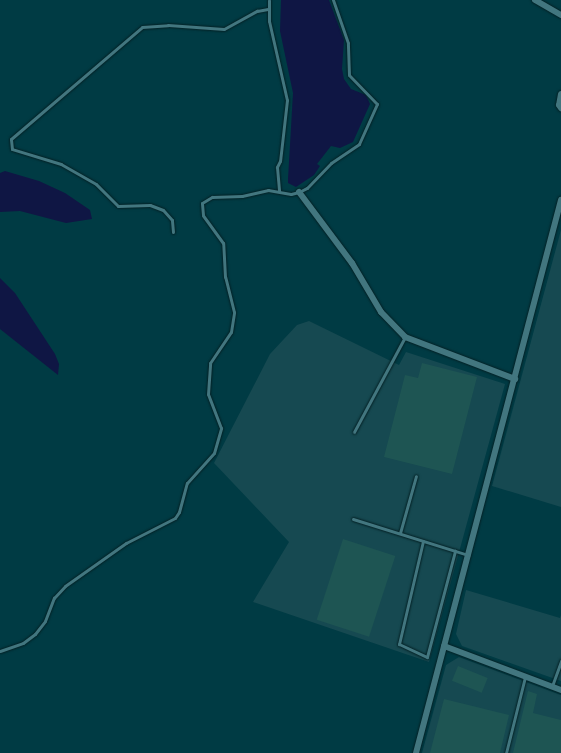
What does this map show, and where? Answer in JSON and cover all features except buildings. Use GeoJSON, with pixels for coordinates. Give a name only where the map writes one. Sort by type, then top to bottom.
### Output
{"type":"FeatureCollection","features":[{"type":"Feature","properties":{"kind":"street"},"geometry":{"type":"LineString","coordinates":[[535,0],[561,15]]}},
{"type":"Feature","properties":{"kind":"street"},"geometry":{"type":"LineString","coordinates":[[561,94],[559,105],[561,108]]}},
{"type":"Feature","properties":{"kind":"street"},"geometry":{"type":"LineString","coordinates":[[299,192],[352,263],[381,312],[405,337],[515,379]]}},
{"type":"Feature","properties":{"kind":"street"},"geometry":{"type":"LineString","coordinates":[[416,753],[561,200]]}},
{"type":"Feature","properties":{"kind":"street"},"geometry":{"type":"LineString","coordinates":[[444,646],[561,690]]}},
{"type":"Feature","properties":{"kind":"lane"},"geometry":{"type":"LineString","coordinates":[[269,0],[268,9],[287,100],[278,167],[279,191]]}},
{"type":"Feature","properties":{"kind":"lane"},"geometry":{"type":"LineString","coordinates":[[0,651],[23,643],[35,634],[45,621],[54,598],[65,586],[111,553],[170,521],[179,514],[187,483],[212,456],[220,440],[219,420],[208,394],[210,363],[229,336],[234,322],[225,277],[223,243],[203,215],[202,203],[212,197],[242,196],[273,189],[290,194],[299,192],[307,188],[331,163],[358,145],[378,106],[373,97],[349,75],[348,43],[333,0]]}},
{"type":"Feature","properties":{"kind":"lane"},"geometry":{"type":"LineString","coordinates":[[173,232],[172,220],[163,210],[150,205],[118,206],[96,184],[61,164],[12,149],[11,139],[142,27],[168,26],[224,28],[257,11],[268,9]]}},
{"type":"Feature","properties":{"kind":"lane"},"geometry":{"type":"LineString","coordinates":[[354,432],[405,337]]}},
{"type":"Feature","properties":{"kind":"lane"},"geometry":{"type":"LineString","coordinates":[[400,533],[416,476]]}},
{"type":"Feature","properties":{"kind":"lane"},"geometry":{"type":"LineString","coordinates":[[353,519],[468,555]]}},
{"type":"Feature","properties":{"kind":"lane"},"geometry":{"type":"LineString","coordinates":[[423,541],[398,644],[427,657],[455,550]]}},
{"type":"Feature","properties":{"kind":"lane"},"geometry":{"type":"LineString","coordinates":[[552,686],[561,661]]}},
{"type":"Feature","properties":{"kind":"lane"},"geometry":{"type":"LineString","coordinates":[[506,753],[525,676]]}},
{"type":"Feature","properties":{"kind":"shaded area"},"geometry":{"type":"Polygon","coordinates":[[[281,0],[329,0],[344,40],[342,69],[344,79],[351,89],[366,95],[370,104],[353,142],[340,148],[331,146],[317,164],[320,166],[314,175],[296,187],[288,183],[293,93],[280,31],[281,0]]]}},
{"type":"Feature","properties":{"kind":"shaded area"},"geometry":{"type":"Polygon","coordinates":[[[5,171],[39,181],[65,193],[90,210],[92,219],[66,223],[20,211],[0,212],[0,173],[5,171]]]}},
{"type":"Feature","properties":{"kind":"shaded area"},"geometry":{"type":"Polygon","coordinates":[[[561,230],[561,507],[492,486],[561,230]]]}},
{"type":"Feature","properties":{"kind":"shaded area"},"geometry":{"type":"Polygon","coordinates":[[[0,278],[15,293],[55,354],[59,364],[58,375],[0,329],[0,278]]]}},
{"type":"Feature","properties":{"kind":"shaded area"},"geometry":{"type":"Polygon","coordinates":[[[309,321],[399,365],[406,352],[505,384],[429,662],[253,602],[289,542],[214,463],[270,354],[297,325],[309,321]]]}},
{"type":"Feature","properties":{"kind":"shaded area"},"geometry":{"type":"Polygon","coordinates":[[[466,590],[560,618],[561,615],[561,681],[462,646],[456,634],[466,590]]]}},
{"type":"Feature","properties":{"kind":"shaded area"},"geometry":{"type":"Polygon","coordinates":[[[459,657],[561,695],[561,753],[422,753],[446,665],[459,657]]]}}]}
